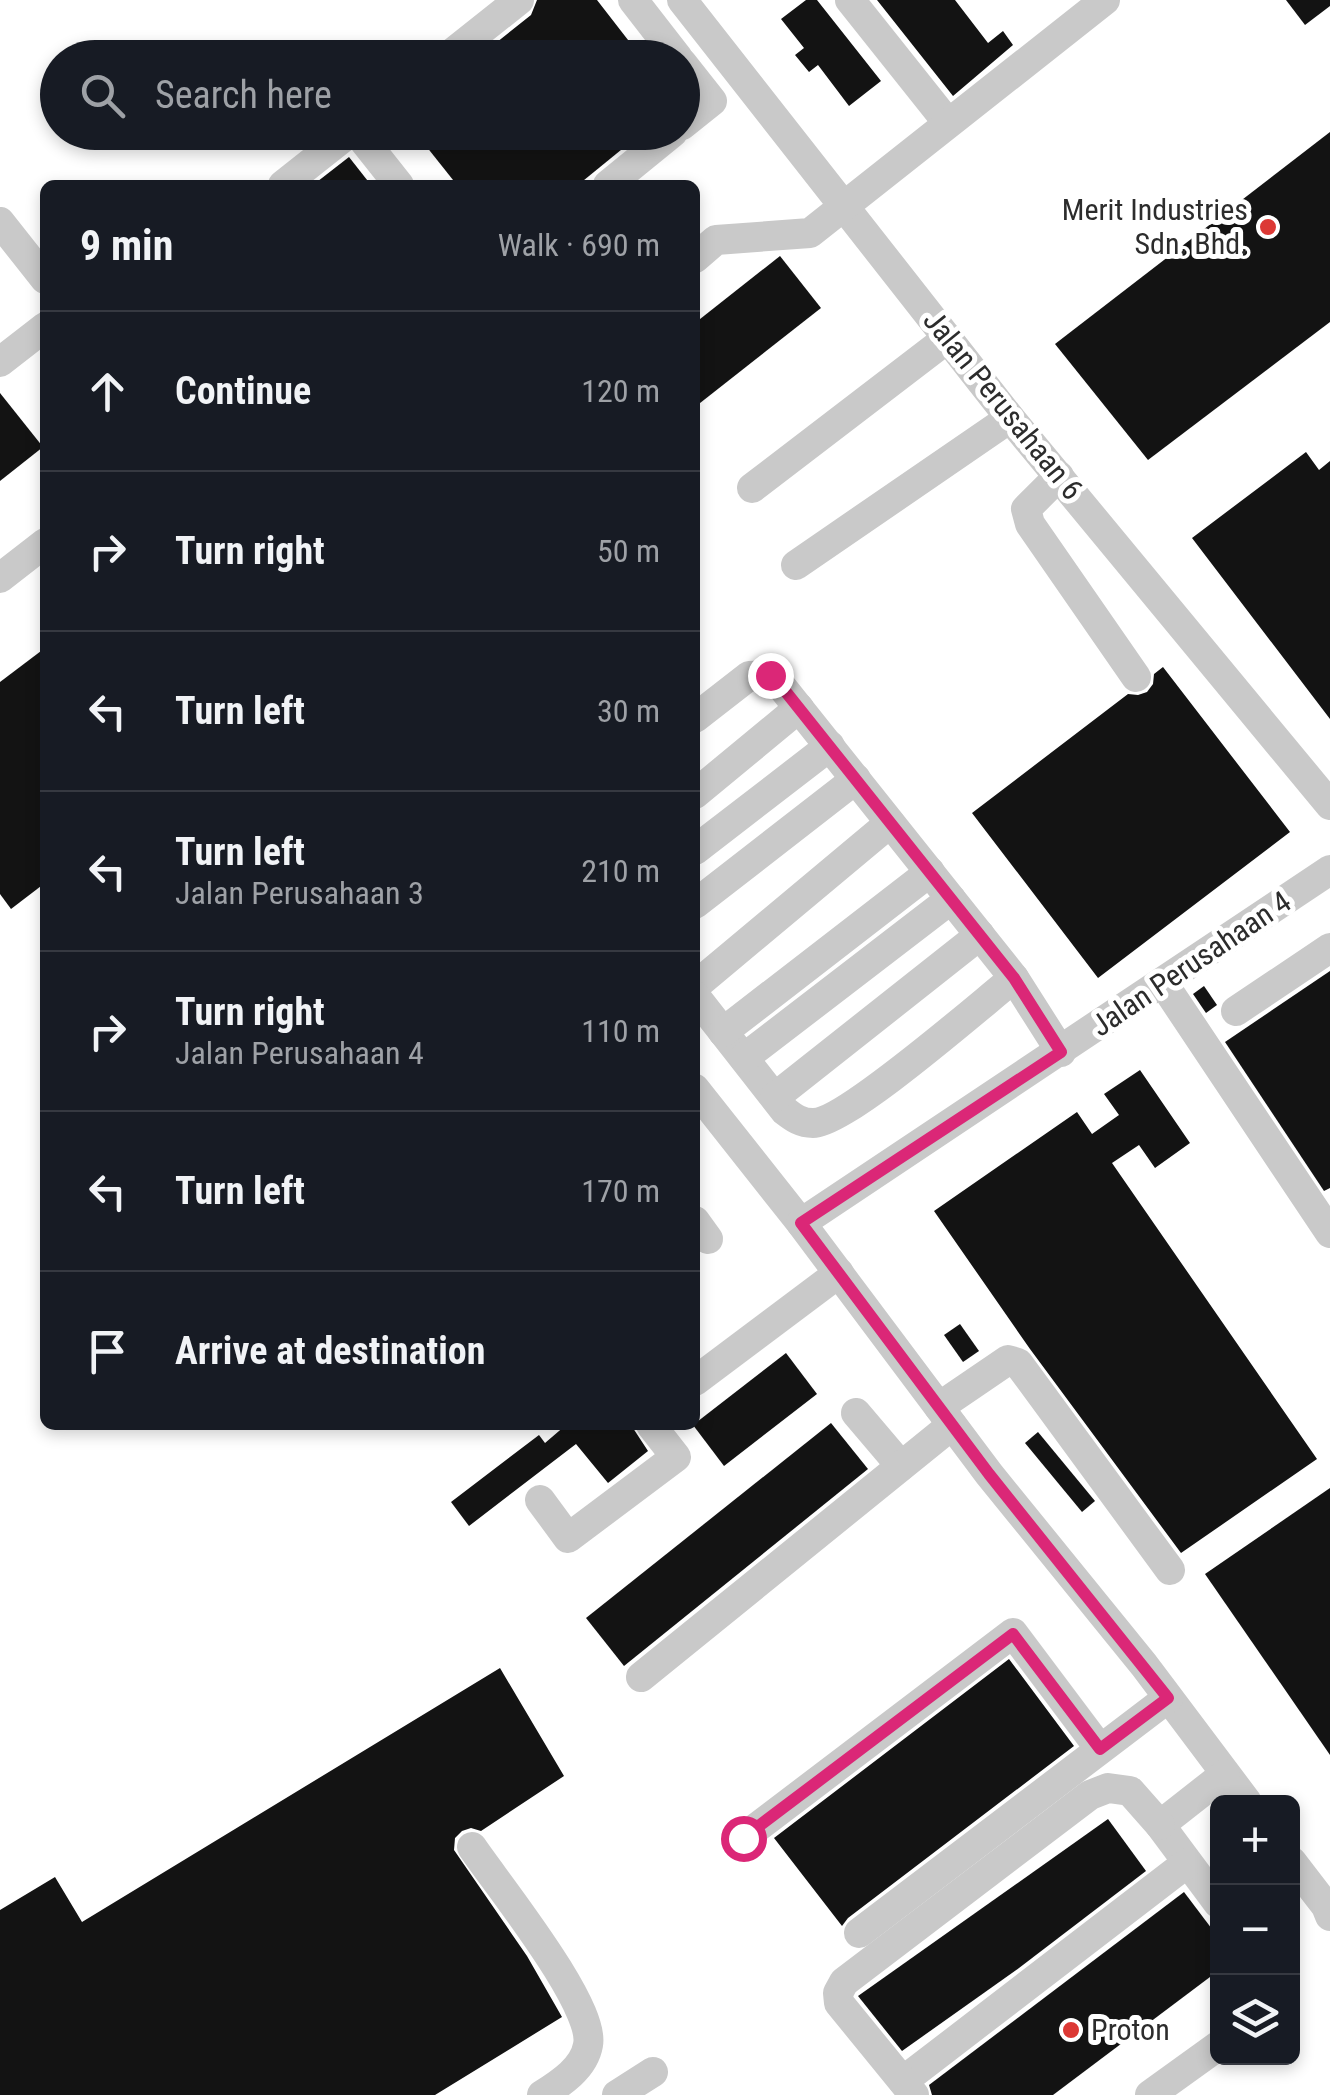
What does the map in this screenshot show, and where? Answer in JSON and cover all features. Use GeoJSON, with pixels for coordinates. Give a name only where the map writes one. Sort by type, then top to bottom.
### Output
{"type":"FeatureCollection","features":[{"type":"Feature","properties":{"kind":"street"},"geometry":{"type":"LineString","coordinates":[[469,40],[519,0]]}},
{"type":"Feature","properties":{"kind":"street"},"geometry":{"type":"LineString","coordinates":[[633,0],[664,40]]}},
{"type":"Feature","properties":{"kind":"street","name":"Jalan Perusahaan 6"},"geometry":{"type":"LineString","coordinates":[[682,0],[1010,418],[1330,804]]}},
{"type":"Feature","properties":{"kind":"street"},"geometry":{"type":"LineString","coordinates":[[850,0],[948,123]]}},
{"type":"Feature","properties":{"kind":"street"},"geometry":{"type":"LineString","coordinates":[[700,254],[716,240],[810,233],[1104,0]]}},
{"type":"Feature","properties":{"kind":"street"},"geometry":{"type":"LineString","coordinates":[[700,85],[712,100],[700,110]]}},
{"type":"Feature","properties":{"kind":"street"},"geometry":{"type":"LineString","coordinates":[[291,180],[330,150]]}},
{"type":"Feature","properties":{"kind":"street"},"geometry":{"type":"LineString","coordinates":[[369,150],[395,180]]}},
{"type":"Feature","properties":{"kind":"street"},"geometry":{"type":"LineString","coordinates":[[614,180],[651,150]]}},
{"type":"Feature","properties":{"kind":"street"},"geometry":{"type":"LineString","coordinates":[[0,222],[40,274]]}},
{"type":"Feature","properties":{"kind":"street"},"geometry":{"type":"LineString","coordinates":[[0,362],[40,331]]}},
{"type":"Feature","properties":{"kind":"street"},"geometry":{"type":"LineString","coordinates":[[752,488],[948,338]]}},
{"type":"Feature","properties":{"kind":"street"},"geometry":{"type":"LineString","coordinates":[[796,564],[1010,418]]}},
{"type":"Feature","properties":{"kind":"street"},"geometry":{"type":"LineString","coordinates":[[1059,476],[1026,509],[1030,524],[1136,677]]}},
{"type":"Feature","properties":{"kind":"street"},"geometry":{"type":"LineString","coordinates":[[0,578],[40,547]]}},
{"type":"Feature","properties":{"kind":"street"},"geometry":{"type":"LineString","coordinates":[[700,714],[749,676],[770,675],[778,682],[1014,978],[1061,1052]]}},
{"type":"Feature","properties":{"kind":"street"},"geometry":{"type":"LineString","coordinates":[[700,790],[799,708]]}},
{"type":"Feature","properties":{"kind":"street"},"geometry":{"type":"LineString","coordinates":[[700,846],[830,746]]}},
{"type":"Feature","properties":{"kind":"street"},"geometry":{"type":"LineString","coordinates":[[700,900],[856,779]]}},
{"type":"Feature","properties":{"kind":"street"},"geometry":{"type":"LineString","coordinates":[[700,982],[890,823]]}},
{"type":"Feature","properties":{"kind":"street","name":"Jalan Perusahaan 4"},"geometry":{"type":"LineString","coordinates":[[801,1223],[1330,870]]}},
{"type":"Feature","properties":{"kind":"street"},"geometry":{"type":"LineString","coordinates":[[723,1032],[930,872]]}},
{"type":"Feature","properties":{"kind":"street"},"geometry":{"type":"LineString","coordinates":[[744,1058],[950,898]]}},
{"type":"Feature","properties":{"kind":"street"},"geometry":{"type":"LineString","coordinates":[[774,1097],[980,935]]}},
{"type":"Feature","properties":{"kind":"street"},"geometry":{"type":"LineString","coordinates":[[1236,1011],[1330,948]]}},
{"type":"Feature","properties":{"kind":"street"},"geometry":{"type":"LineString","coordinates":[[700,1002],[774,1097],[798,1120],[815,1124],[857,1104],[1014,978]]}},
{"type":"Feature","properties":{"kind":"street"},"geometry":{"type":"LineString","coordinates":[[1163,983],[1330,1233]]}},
{"type":"Feature","properties":{"kind":"street"},"geometry":{"type":"LineString","coordinates":[[700,1100],[801,1223],[945,1416],[1242,1795]]}},
{"type":"Feature","properties":{"kind":"street"},"geometry":{"type":"LineString","coordinates":[[700,1377],[839,1273]]}},
{"type":"Feature","properties":{"kind":"street"},"geometry":{"type":"LineString","coordinates":[[641,1677],[902,1466],[945,1416],[1008,1360],[1018,1363],[1170,1570]]}},
{"type":"Feature","properties":{"kind":"street"},"geometry":{"type":"LineString","coordinates":[[856,1412],[902,1466]]}},
{"type":"Feature","properties":{"kind":"street"},"geometry":{"type":"LineString","coordinates":[[540,1500],[568,1538],[676,1457],[656,1430]]}},
{"type":"Feature","properties":{"kind":"street"},"geometry":{"type":"LineString","coordinates":[[743,1838],[1013,1634],[1100,1749]]}},
{"type":"Feature","properties":{"kind":"street"},"geometry":{"type":"LineString","coordinates":[[859,1932],[1168,1698]]}},
{"type":"Feature","properties":{"kind":"street"},"geometry":{"type":"LineString","coordinates":[[1160,1825],[1225,1774]]}},
{"type":"Feature","properties":{"kind":"street"},"geometry":{"type":"LineString","coordinates":[[1188,1863],[908,2088],[839,2002],[838,1993],[844,1982],[1090,1795],[1108,1788],[1130,1792],[1160,1825],[1210,1892]]}},
{"type":"Feature","properties":{"kind":"street"},"geometry":{"type":"LineString","coordinates":[[472,1847],[571,1990],[589,2028],[588,2048],[578,2067],[542,2095]]}},
{"type":"Feature","properties":{"kind":"street"},"geometry":{"type":"LineString","coordinates":[[1300,1873],[1329,1911]]}},
{"type":"Feature","properties":{"kind":"street"},"geometry":{"type":"LineString","coordinates":[[1150,2095],[1210,2052]]}},
{"type":"Feature","properties":{"kind":"street"},"geometry":{"type":"LineString","coordinates":[[617,2095],[653,2072]]}},
{"type":"Feature","properties":{"kind":"building"},"geometry":{"type":"Polygon","coordinates":[[[537,0],[597,0],[628,40],[500,40],[531,15],[537,0]]]}},
{"type":"Feature","properties":{"kind":"building"},"geometry":{"type":"Polygon","coordinates":[[[806,0],[817,0],[881,81],[849,106],[818,65],[809,72],[795,55],[804,48],[781,19],[806,0]]]}},
{"type":"Feature","properties":{"kind":"building"},"geometry":{"type":"Polygon","coordinates":[[[877,0],[955,0],[988,43],[1003,31],[1013,45],[953,96],[877,0]]]}},
{"type":"Feature","properties":{"kind":"building"},"geometry":{"type":"Polygon","coordinates":[[[1286,0],[1330,0],[1330,6],[1305,25],[1286,0]]]}},
{"type":"Feature","properties":{"kind":"building","name":"Merit Industries Sdn. Bhd."},"geometry":{"type":"Polygon","coordinates":[[[1330,132],[1330,322],[1148,460],[1055,344],[1330,132]]]}},
{"type":"Feature","properties":{"kind":"building"},"geometry":{"type":"Polygon","coordinates":[[[429,150],[621,150],[584,180],[453,180],[429,150]]]}},
{"type":"Feature","properties":{"kind":"building"},"geometry":{"type":"Polygon","coordinates":[[[349,157],[367,180],[319,180],[349,157]]]}},
{"type":"Feature","properties":{"kind":"building"},"geometry":{"type":"Polygon","coordinates":[[[780,256],[821,308],[700,403],[700,319],[780,256]]]}},
{"type":"Feature","properties":{"kind":"building"},"geometry":{"type":"Polygon","coordinates":[[[0,393],[40,443],[40,449],[0,481],[0,393]]]}},
{"type":"Feature","properties":{"kind":"building"},"geometry":{"type":"Polygon","coordinates":[[[1306,452],[1319,470],[1330,461],[1330,719],[1192,538],[1306,452]]]}},
{"type":"Feature","properties":{"kind":"building"},"geometry":{"type":"Polygon","coordinates":[[[40,652],[40,887],[11,909],[0,894],[0,682],[40,652]]]}},
{"type":"Feature","properties":{"kind":"building"},"geometry":{"type":"Polygon","coordinates":[[[1163,667],[1290,832],[1098,978],[972,813],[1128,694],[1147,692],[1154,674],[1163,667]]]}},
{"type":"Feature","properties":{"kind":"building"},"geometry":{"type":"Polygon","coordinates":[[[1330,971],[1330,1188],[1324,1191],[1225,1042],[1330,971]]]}},
{"type":"Feature","properties":{"kind":"building"},"geometry":{"type":"Polygon","coordinates":[[[1204,986],[1217,1005],[1206,1013],[1193,994],[1204,986]]]}},
{"type":"Feature","properties":{"kind":"building"},"geometry":{"type":"Polygon","coordinates":[[[1140,1070],[1190,1143],[1155,1168],[1139,1145],[1112,1163],[1317,1459],[1181,1553],[934,1211],[1077,1112],[1092,1134],[1119,1115],[1104,1094],[1140,1070]]]}},
{"type":"Feature","properties":{"kind":"building"},"geometry":{"type":"Polygon","coordinates":[[[960,1324],[979,1351],[963,1362],[944,1335],[960,1324]]]}},
{"type":"Feature","properties":{"kind":"building"},"geometry":{"type":"Polygon","coordinates":[[[786,1353],[817,1394],[724,1466],[697,1430],[700,1430],[700,1420],[786,1353]]]}},
{"type":"Feature","properties":{"kind":"building"},"geometry":{"type":"Polygon","coordinates":[[[831,1423],[868,1469],[624,1666],[586,1618],[831,1423]]]}},
{"type":"Feature","properties":{"kind":"building"},"geometry":{"type":"Polygon","coordinates":[[[560,1430],[634,1430],[648,1451],[608,1483],[576,1444],[469,1526],[451,1502],[539,1435],[545,1443],[560,1430]]]}},
{"type":"Feature","properties":{"kind":"building"},"geometry":{"type":"Polygon","coordinates":[[[1038,1432],[1095,1501],[1082,1512],[1025,1443],[1038,1432]]]}},
{"type":"Feature","properties":{"kind":"building"},"geometry":{"type":"Polygon","coordinates":[[[1330,1488],[1330,1755],[1205,1574],[1330,1488]]]}},
{"type":"Feature","properties":{"kind":"building"},"geometry":{"type":"Polygon","coordinates":[[[1009,1659],[1074,1746],[842,1926],[774,1838],[1009,1659]]]}},
{"type":"Feature","properties":{"kind":"building"},"geometry":{"type":"Polygon","coordinates":[[[500,1668],[564,1776],[481,1831],[462,1831],[455,1838],[454,1850],[527,1956],[562,2017],[435,2095],[0,2095],[0,1910],[55,1877],[82,1922],[500,1668]]]}},
{"type":"Feature","properties":{"kind":"building"},"geometry":{"type":"Polygon","coordinates":[[[1108,1819],[1146,1871],[902,2051],[858,1996],[1108,1819]]]}},
{"type":"Feature","properties":{"kind":"building","name":"Proton"},"geometry":{"type":"Polygon","coordinates":[[[1184,1892],[1210,1926],[1210,1977],[1053,2095],[932,2095],[929,2085],[1184,1892]]]}},
{"type":"Feature","properties":{"kind":"place","name":"Merit Industries Sdn. Bhd."},"geometry":{"type":"Point","coordinates":[1268,227]}},
{"type":"Feature","properties":{"kind":"place","name":"Proton"},"geometry":{"type":"Point","coordinates":[1071,2030]}},
{"type":"Feature","properties":{"kind":"route"},"geometry":{"type":"LineString","coordinates":[[743,1838],[1013,1634],[1100,1749],[1168,1698],[989,1474],[801,1223],[1061,1052],[1014,978],[770,675]]}}]}
